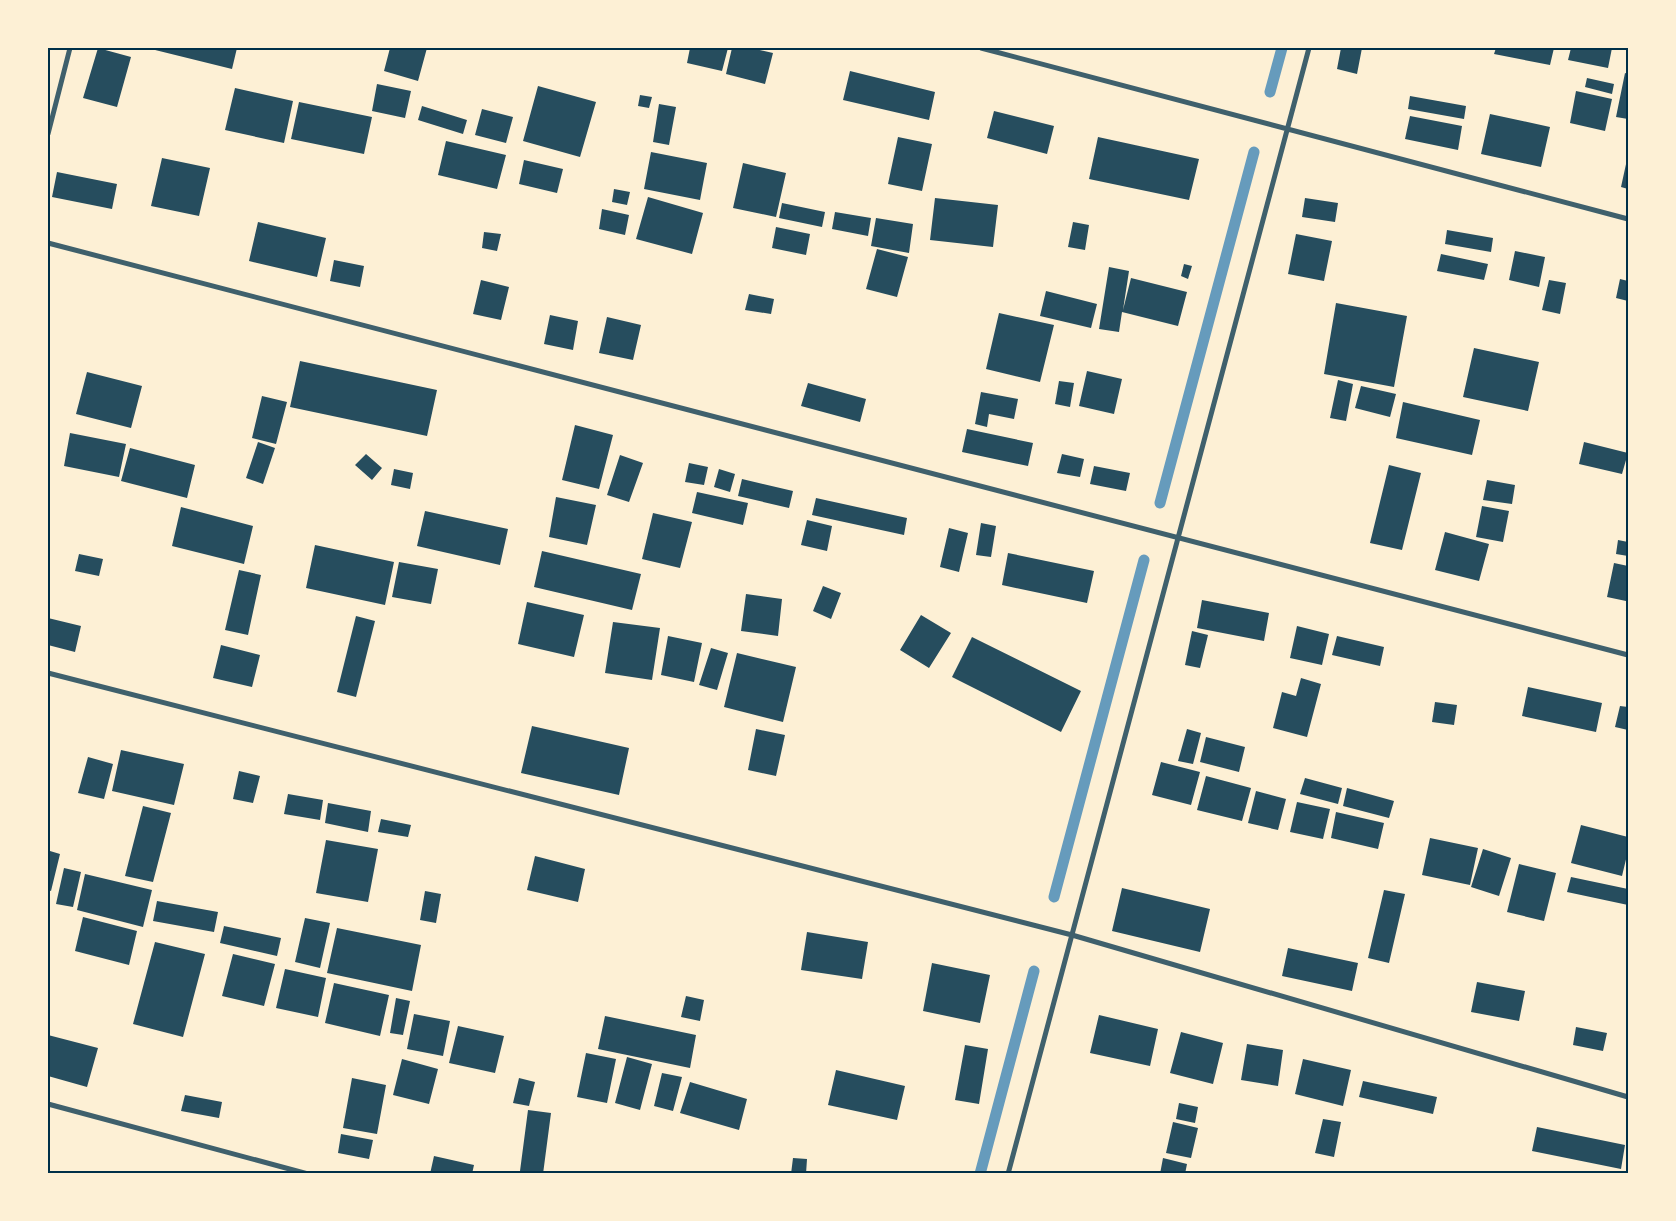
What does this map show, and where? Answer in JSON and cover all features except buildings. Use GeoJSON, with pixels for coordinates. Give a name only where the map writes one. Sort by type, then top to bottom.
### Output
{"type":"FeatureCollection","features":[{"type":"Feature","properties":{"kind":"street"},"geometry":{"type":"LineString","coordinates":[[48,134],[70,48]]}},
{"type":"Feature","properties":{"kind":"street"},"geometry":{"type":"LineString","coordinates":[[981,48],[1628,219]]}},
{"type":"Feature","properties":{"kind":"street"},"geometry":{"type":"LineString","coordinates":[[1008,1174],[1286,128],[1309,48]]}},
{"type":"Feature","properties":{"kind":"street"},"geometry":{"type":"LineString","coordinates":[[48,243],[1628,655]]}},
{"type":"Feature","properties":{"kind":"street"},"geometry":{"type":"LineString","coordinates":[[48,673],[1072,935],[1628,1097]]}},
{"type":"Feature","properties":{"kind":"street"},"geometry":{"type":"LineString","coordinates":[[48,1104],[308,1174]]}},
{"type":"Feature","properties":{"kind":"waterway"},"geometry":{"type":"LineString","coordinates":[[1270,92],[1282,48]]}},
{"type":"Feature","properties":{"kind":"waterway"},"geometry":{"type":"LineString","coordinates":[[1160,503],[1254,152]]}},
{"type":"Feature","properties":{"kind":"waterway"},"geometry":{"type":"LineString","coordinates":[[1054,897],[1144,560]]}},
{"type":"Feature","properties":{"kind":"waterway"},"geometry":{"type":"LineString","coordinates":[[980,1174],[1034,971]]}}]}
